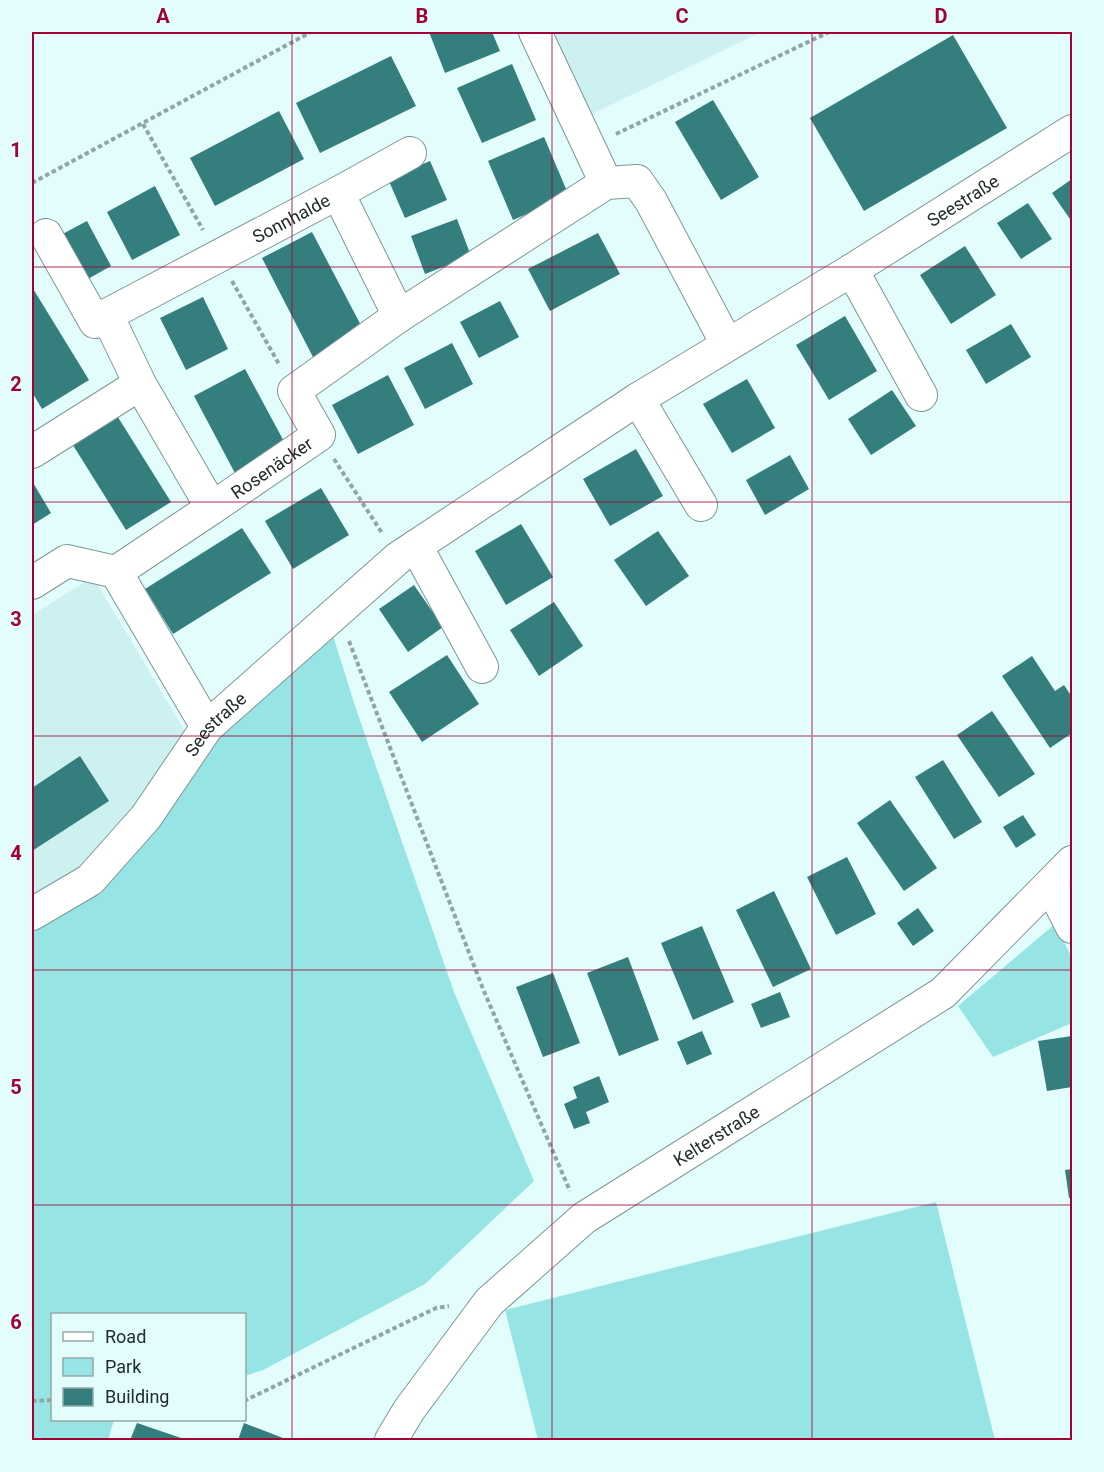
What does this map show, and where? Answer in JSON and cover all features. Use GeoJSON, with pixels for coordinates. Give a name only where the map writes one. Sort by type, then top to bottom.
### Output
{"type":"FeatureCollection","features":[{"type":"Feature","properties":{"kind":"street"},"geometry":{"type":"LineString","coordinates":[[535,32],[606,183]]}},
{"type":"Feature","properties":{"kind":"street","name":"Seestraße"},"geometry":{"type":"LineString","coordinates":[[32,914],[90,880],[146,816],[207,727],[337,610],[407,552],[638,399],[852,270],[1072,131]]}},
{"type":"Feature","properties":{"kind":"street"},"geometry":{"type":"LineString","coordinates":[[338,193],[410,153]]}},
{"type":"Feature","properties":{"kind":"street"},"geometry":{"type":"LineString","coordinates":[[399,316],[606,183],[637,181],[651,201],[727,344]]}},
{"type":"Feature","properties":{"kind":"street","name":"Sonnhalde"},"geometry":{"type":"LineString","coordinates":[[107,315],[338,193],[399,316]]}},
{"type":"Feature","properties":{"kind":"street"},"geometry":{"type":"LineString","coordinates":[[46,236],[95,322],[107,315]]}},
{"type":"Feature","properties":{"kind":"street"},"geometry":{"type":"LineString","coordinates":[[852,270],[921,395]]}},
{"type":"Feature","properties":{"kind":"street","name":"Rosenäcker"},"geometry":{"type":"LineString","coordinates":[[107,315],[140,384],[212,508]]}},
{"type":"Feature","properties":{"kind":"street","name":"Rosenäcker"},"geometry":{"type":"LineString","coordinates":[[116,572],[319,435],[294,391],[399,316]]}},
{"type":"Feature","properties":{"kind":"street"},"geometry":{"type":"LineString","coordinates":[[32,452],[140,384]]}},
{"type":"Feature","properties":{"kind":"street"},"geometry":{"type":"LineString","coordinates":[[638,399],[701,506]]}},
{"type":"Feature","properties":{"kind":"street"},"geometry":{"type":"LineString","coordinates":[[407,552],[482,667]]}},
{"type":"Feature","properties":{"kind":"street"},"geometry":{"type":"LineString","coordinates":[[32,583],[67,561],[116,572],[207,727]]}},
{"type":"Feature","properties":{"kind":"street","name":"Kelterstraße"},"geometry":{"type":"LineString","coordinates":[[391,1440],[409,1410],[489,1302],[584,1218],[943,993],[1051,886],[1072,862]]}},
{"type":"Feature","properties":{"kind":"street"},"geometry":{"type":"LineString","coordinates":[[1051,886],[1072,927]]}},
{"type":"Feature","properties":{"kind":"path"},"geometry":{"type":"LineString","coordinates":[[32,183],[311,32]]}},
{"type":"Feature","properties":{"kind":"path"},"geometry":{"type":"LineString","coordinates":[[590,147],[829,32]]}},
{"type":"Feature","properties":{"kind":"path"},"geometry":{"type":"LineString","coordinates":[[143,123],[163,158]]}},
{"type":"Feature","properties":{"kind":"path"},"geometry":{"type":"LineString","coordinates":[[319,435],[407,552]]}},
{"type":"Feature","properties":{"kind":"path"},"geometry":{"type":"LineString","coordinates":[[337,610],[483,989],[561,1174],[584,1218]]}},
{"type":"Feature","properties":{"kind":"path"},"geometry":{"type":"LineString","coordinates":[[246,1400],[436,1308],[489,1302]]}},
{"type":"Feature","properties":{"kind":"path"},"geometry":{"type":"LineString","coordinates":[[32,1401],[51,1400]]}},
{"type":"Feature","properties":{"kind":"shaded area"},"geometry":{"type":"Polygon","coordinates":[[[546,32],[761,32],[586,117],[546,32]]]}},
{"type":"Feature","properties":{"kind":"shaded area"},"geometry":{"type":"Polygon","coordinates":[[[93,577],[189,738],[86,871],[32,903],[32,615],[93,577]]]}},
{"type":"Feature","properties":{"kind":"green space"},"geometry":{"type":"Polygon","coordinates":[[[330,626],[355,706],[454,992],[534,1181],[425,1284],[263,1370],[246,1376],[246,1313],[51,1313],[51,1421],[114,1421],[108,1440],[32,1440],[32,926],[330,626]]]}},
{"type":"Feature","properties":{"kind":"green space"},"geometry":{"type":"Polygon","coordinates":[[[1056,923],[1072,959],[1072,1023],[993,1057],[958,1006],[1056,923]]]}},
{"type":"Feature","properties":{"kind":"green space"},"geometry":{"type":"Polygon","coordinates":[[[936,1202],[995,1440],[538,1440],[505,1310],[936,1202]]]}},
{"type":"Feature","properties":{"kind":"building"},"geometry":{"type":"Polygon","coordinates":[[[429,32],[492,32],[500,51],[445,73],[429,32]]]}},
{"type":"Feature","properties":{"kind":"building"},"geometry":{"type":"Polygon","coordinates":[[[953,35],[1007,128],[864,211],[810,118],[953,35]]]}},
{"type":"Feature","properties":{"kind":"building"},"geometry":{"type":"Polygon","coordinates":[[[391,56],[416,106],[320,153],[296,103],[391,56]]]}},
{"type":"Feature","properties":{"kind":"building"},"geometry":{"type":"Polygon","coordinates":[[[512,64],[536,120],[482,143],[457,88],[512,64]]]}},
{"type":"Feature","properties":{"kind":"building"},"geometry":{"type":"Polygon","coordinates":[[[713,100],[759,177],[721,200],[675,122],[713,100]]]}},
{"type":"Feature","properties":{"kind":"building"},"geometry":{"type":"Polygon","coordinates":[[[279,111],[304,159],[215,206],[190,158],[279,111]]]}},
{"type":"Feature","properties":{"kind":"building"},"geometry":{"type":"Polygon","coordinates":[[[544,137],[569,196],[513,220],[488,161],[544,137]]]}},
{"type":"Feature","properties":{"kind":"building"},"geometry":{"type":"Polygon","coordinates":[[[430,161],[447,200],[405,218],[388,179],[430,161]]]}},
{"type":"Feature","properties":{"kind":"building"},"geometry":{"type":"Polygon","coordinates":[[[1072,179],[1072,222],[1052,193],[1072,179]]]}},
{"type":"Feature","properties":{"kind":"building"},"geometry":{"type":"Polygon","coordinates":[[[155,186],[180,235],[132,260],[107,212],[155,186]]]}},
{"type":"Feature","properties":{"kind":"building"},"geometry":{"type":"Polygon","coordinates":[[[1028,203],[1052,239],[1021,259],[997,223],[1028,203]]]}},
{"type":"Feature","properties":{"kind":"building"},"geometry":{"type":"Polygon","coordinates":[[[457,219],[471,256],[425,274],[411,236],[457,219]]]}},
{"type":"Feature","properties":{"kind":"building"},"geometry":{"type":"Polygon","coordinates":[[[87,221],[111,266],[79,284],[55,238],[87,221]]]}},
{"type":"Feature","properties":{"kind":"building"},"geometry":{"type":"Polygon","coordinates":[[[312,232],[365,333],[314,359],[262,258],[312,232]]]}},
{"type":"Feature","properties":{"kind":"building"},"geometry":{"type":"Polygon","coordinates":[[[598,233],[620,274],[550,311],[528,269],[598,233]]]}},
{"type":"Feature","properties":{"kind":"building"},"geometry":{"type":"Polygon","coordinates":[[[965,246],[996,295],[951,324],[920,275],[965,246]]]}},
{"type":"Feature","properties":{"kind":"building"},"geometry":{"type":"Polygon","coordinates":[[[32,287],[89,380],[42,409],[32,392],[32,287]]]}},
{"type":"Feature","properties":{"kind":"building"},"geometry":{"type":"Polygon","coordinates":[[[203,297],[228,349],[186,370],[160,318],[203,297]]]}},
{"type":"Feature","properties":{"kind":"building"},"geometry":{"type":"Polygon","coordinates":[[[500,301],[519,337],[479,358],[460,322],[500,301]]]}},
{"type":"Feature","properties":{"kind":"building"},"geometry":{"type":"Polygon","coordinates":[[[845,316],[877,371],[829,400],[796,345],[845,316]]]}},
{"type":"Feature","properties":{"kind":"building"},"geometry":{"type":"Polygon","coordinates":[[[1011,324],[1031,357],[986,384],[966,350],[1011,324]]]}},
{"type":"Feature","properties":{"kind":"building"},"geometry":{"type":"Polygon","coordinates":[[[452,343],[473,384],[425,409],[404,368],[452,343]]]}},
{"type":"Feature","properties":{"kind":"building"},"geometry":{"type":"Polygon","coordinates":[[[245,369],[287,447],[236,475],[194,396],[245,369]]]}},
{"type":"Feature","properties":{"kind":"building"},"geometry":{"type":"Polygon","coordinates":[[[388,375],[414,425],[358,454],[332,405],[388,375]]]}},
{"type":"Feature","properties":{"kind":"building"},"geometry":{"type":"Polygon","coordinates":[[[747,379],[775,428],[732,453],[703,404],[747,379]]]}},
{"type":"Feature","properties":{"kind":"building"},"geometry":{"type":"Polygon","coordinates":[[[892,390],[916,426],[871,455],[848,419],[892,390]]]}},
{"type":"Feature","properties":{"kind":"building"},"geometry":{"type":"Polygon","coordinates":[[[116,414],[171,502],[126,530],[71,442],[116,414]]]}},
{"type":"Feature","properties":{"kind":"building"},"geometry":{"type":"Polygon","coordinates":[[[636,449],[663,496],[610,526],[583,479],[636,449]]]}},
{"type":"Feature","properties":{"kind":"building"},"geometry":{"type":"Polygon","coordinates":[[[790,455],[809,489],[765,515],[746,480],[790,455]]]}},
{"type":"Feature","properties":{"kind":"building"},"geometry":{"type":"Polygon","coordinates":[[[32,481],[51,513],[32,525],[32,481]]]}},
{"type":"Feature","properties":{"kind":"building"},"geometry":{"type":"Polygon","coordinates":[[[321,488],[349,535],[293,569],[265,521],[321,488]]]}},
{"type":"Feature","properties":{"kind":"building"},"geometry":{"type":"Polygon","coordinates":[[[521,524],[553,577],[506,605],[475,551],[521,524]]]}},
{"type":"Feature","properties":{"kind":"building"},"geometry":{"type":"Polygon","coordinates":[[[242,528],[271,573],[173,634],[145,589],[242,528]]]}},
{"type":"Feature","properties":{"kind":"building"},"geometry":{"type":"Polygon","coordinates":[[[658,531],[689,576],[646,606],[614,560],[658,531]]]}},
{"type":"Feature","properties":{"kind":"building"},"geometry":{"type":"Polygon","coordinates":[[[414,585],[443,627],[408,652],[379,609],[414,585]]]}},
{"type":"Feature","properties":{"kind":"building"},"geometry":{"type":"Polygon","coordinates":[[[554,602],[583,646],[539,676],[510,630],[554,602]]]}},
{"type":"Feature","properties":{"kind":"building"},"geometry":{"type":"Polygon","coordinates":[[[447,655],[479,704],[422,742],[389,692],[447,655]]]}},
{"type":"Feature","properties":{"kind":"building"},"geometry":{"type":"Polygon","coordinates":[[[1032,656],[1055,691],[1064,685],[1072,697],[1072,733],[1050,748],[1002,676],[1032,656]]]}},
{"type":"Feature","properties":{"kind":"building"},"geometry":{"type":"Polygon","coordinates":[[[992,711],[1035,774],[999,797],[957,735],[992,711]]]}},
{"type":"Feature","properties":{"kind":"building"},"geometry":{"type":"Polygon","coordinates":[[[80,756],[109,801],[32,851],[32,788],[80,756]]]}},
{"type":"Feature","properties":{"kind":"building"},"geometry":{"type":"Polygon","coordinates":[[[943,760],[982,822],[954,839],[915,777],[943,760]]]}},
{"type":"Feature","properties":{"kind":"building"},"geometry":{"type":"Polygon","coordinates":[[[890,800],[937,868],[904,891],[857,823],[890,800]]]}},
{"type":"Feature","properties":{"kind":"building"},"geometry":{"type":"Polygon","coordinates":[[[1023,815],[1036,835],[1016,848],[1003,827],[1023,815]]]}},
{"type":"Feature","properties":{"kind":"building"},"geometry":{"type":"Polygon","coordinates":[[[847,857],[876,914],[836,935],[807,877],[847,857]]]}},
{"type":"Feature","properties":{"kind":"building"},"geometry":{"type":"Polygon","coordinates":[[[774,891],[811,969],[773,987],[736,910],[774,891]]]}},
{"type":"Feature","properties":{"kind":"building"},"geometry":{"type":"Polygon","coordinates":[[[918,908],[934,931],[913,946],[897,923],[918,908]]]}},
{"type":"Feature","properties":{"kind":"building"},"geometry":{"type":"Polygon","coordinates":[[[702,926],[734,1002],[693,1020],[661,943],[702,926]]]}},
{"type":"Feature","properties":{"kind":"building"},"geometry":{"type":"Polygon","coordinates":[[[628,957],[659,1040],[619,1056],[587,973],[628,957]]]}},
{"type":"Feature","properties":{"kind":"building"},"geometry":{"type":"Polygon","coordinates":[[[553,973],[580,1043],[543,1057],[516,987],[553,973]]]}},
{"type":"Feature","properties":{"kind":"building"},"geometry":{"type":"Polygon","coordinates":[[[780,992],[790,1017],[761,1028],[751,1004],[780,992]]]}},
{"type":"Feature","properties":{"kind":"building"},"geometry":{"type":"Polygon","coordinates":[[[702,1031],[712,1054],[687,1065],[677,1042],[702,1031]]]}},
{"type":"Feature","properties":{"kind":"building"},"geometry":{"type":"Polygon","coordinates":[[[1072,1036],[1072,1087],[1047,1091],[1038,1041],[1072,1036]]]}},
{"type":"Feature","properties":{"kind":"building"},"geometry":{"type":"Polygon","coordinates":[[[599,1076],[609,1102],[586,1112],[590,1123],[574,1129],[564,1104],[577,1098],[573,1087],[599,1076]]]}},
{"type":"Feature","properties":{"kind":"building"},"geometry":{"type":"Polygon","coordinates":[[[1072,1169],[1072,1197],[1069,1198],[1065,1170],[1072,1169]]]}},
{"type":"Feature","properties":{"kind":"building"},"geometry":{"type":"Polygon","coordinates":[[[137,1423],[187,1440],[130,1440],[137,1423]]]}},
{"type":"Feature","properties":{"kind":"building"},"geometry":{"type":"Polygon","coordinates":[[[244,1423],[288,1440],[238,1440],[244,1423]]]}}]}
